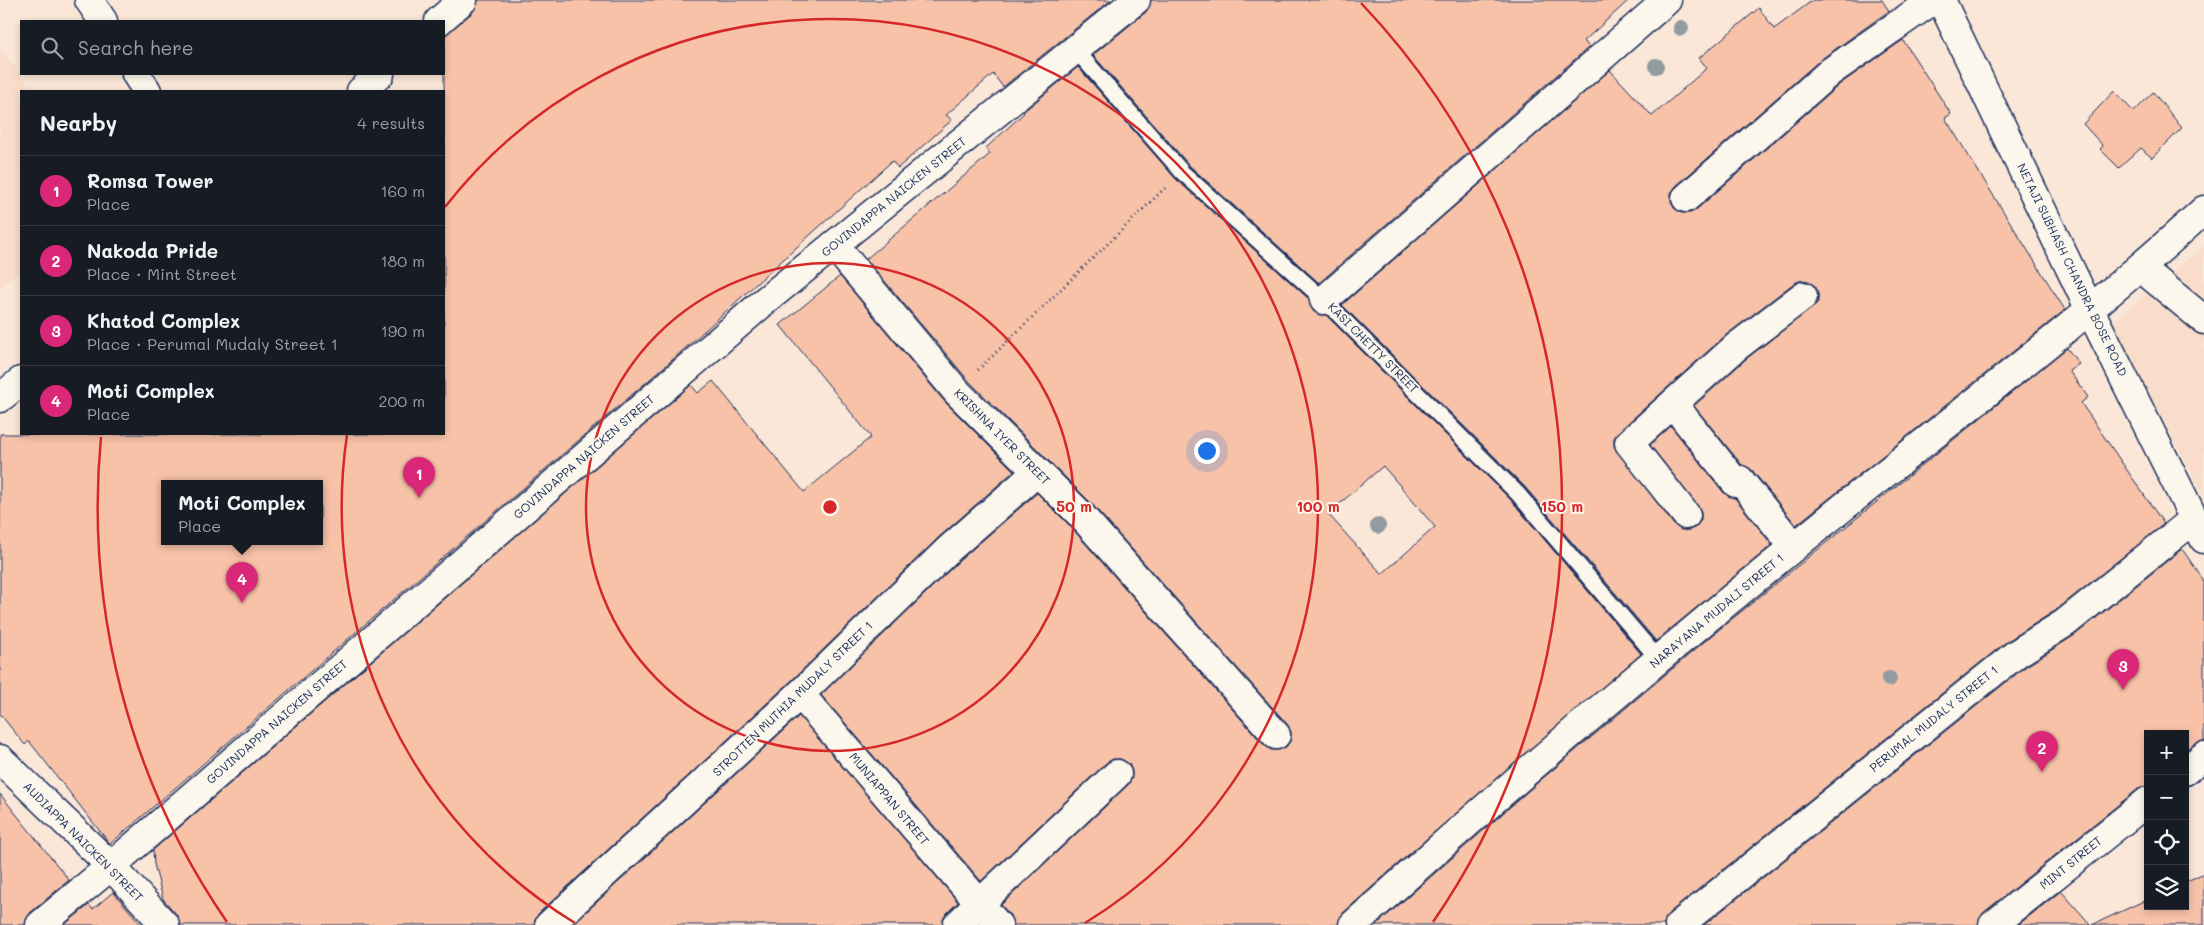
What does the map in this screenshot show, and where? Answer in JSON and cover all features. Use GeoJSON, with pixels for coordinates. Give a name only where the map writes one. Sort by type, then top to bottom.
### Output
{"type":"FeatureCollection","features":[{"type":"Feature","properties":{"kind":"street"},"geometry":{"type":"LineString","coordinates":[[440,20],[463,0]]}},
{"type":"Feature","properties":{"kind":"street","name":"GOVINDAPPA NAICKEN STREET"},"geometry":{"type":"LineString","coordinates":[[40,925],[111,866],[758,306],[1136,0]]}},
{"type":"Feature","properties":{"kind":"street"},"geometry":{"type":"LineString","coordinates":[[1324,300],[1667,0]]}},
{"type":"Feature","properties":{"kind":"street"},"geometry":{"type":"LineString","coordinates":[[1686,198],[1830,72],[1933,0]]}},
{"type":"Feature","properties":{"kind":"street","name":"NETAJI SUBHASH CHANDRA BOSE ROAD"},"geometry":{"type":"LineString","coordinates":[[1941,0],[2090,310],[2199,529]]}},
{"type":"Feature","properties":{"kind":"street"},"geometry":{"type":"LineString","coordinates":[[137,75],[146,90]]}},
{"type":"Feature","properties":{"kind":"street"},"geometry":{"type":"LineString","coordinates":[[362,90],[379,75]]}},
{"type":"Feature","properties":{"kind":"street","name":"NARAYANA MUDALI STREET 1"},"geometry":{"type":"LineString","coordinates":[[1353,925],[1488,804],[1658,660],[2141,268],[2204,210]]}},
{"type":"Feature","properties":{"kind":"street","name":"KRISHNA IYER STREET"},"geometry":{"type":"LineString","coordinates":[[834,245],[957,392],[1079,513],[1276,735]]}},
{"type":"Feature","properties":{"kind":"street"},"geometry":{"type":"LineString","coordinates":[[2141,268],[2204,320]]}},
{"type":"Feature","properties":{"kind":"street"},"geometry":{"type":"LineString","coordinates":[[1686,515],[1629,443],[1736,347],[1803,296]]}},
{"type":"Feature","properties":{"kind":"street"},"geometry":{"type":"LineString","coordinates":[[0,398],[20,382]]}},
{"type":"Feature","properties":{"kind":"street"},"geometry":{"type":"LineString","coordinates":[[1673,404],[1736,483],[1740,480],[1794,548]]}},
{"type":"Feature","properties":{"kind":"street","name":"STROTTEN MUTHIA MUDALY STREET 1"},"geometry":{"type":"LineString","coordinates":[[549,925],[800,694],[949,549],[1036,472]]}},
{"type":"Feature","properties":{"kind":"street","name":"PERUMAL MUDALY STREET 1"},"geometry":{"type":"LineString","coordinates":[[1679,925],[2016,654],[2199,529]]}},
{"type":"Feature","properties":{"kind":"street","name":"MUNIAPPAN STREET"},"geometry":{"type":"LineString","coordinates":[[800,694],[998,925]]}},
{"type":"Feature","properties":{"kind":"street"},"geometry":{"type":"LineString","coordinates":[[2189,768],[2204,756]]}},
{"type":"Feature","properties":{"kind":"street","name":"AUDIAPPA NAICKEN STREET"},"geometry":{"type":"LineString","coordinates":[[0,759],[111,866],[165,925]]}},
{"type":"Feature","properties":{"kind":"street"},"geometry":{"type":"LineString","coordinates":[[957,925],[1117,774]]}},
{"type":"Feature","properties":{"kind":"street","name":"MINT STREET"},"geometry":{"type":"LineString","coordinates":[[1993,925],[2144,804]]}},
{"type":"Feature","properties":{"kind":"lane","name":"KASI CHETTY STREET"},"geometry":{"type":"LineString","coordinates":[[1075,49],[1182,172],[1324,300],[1518,494],[1658,660]]}},
{"type":"Feature","properties":{"kind":"path"},"geometry":{"type":"LineString","coordinates":[[957,392],[1182,172]]}},
{"type":"Feature","properties":{"kind":"shaded area"},"geometry":{"type":"Polygon","coordinates":[[[0,48],[32,90],[20,90],[20,272],[0,287],[0,48]]]}},
{"type":"Feature","properties":{"kind":"shaded area"},"geometry":{"type":"Polygon","coordinates":[[[2204,246],[2204,496],[2112,323],[2204,246]]]}},
{"type":"Feature","properties":{"kind":"building"},"geometry":{"type":"Polygon","coordinates":[[[478,0],[1111,0],[1003,87],[993,74],[946,115],[952,120],[898,168],[892,161],[671,361],[110,844],[29,741],[25,745],[0,714],[0,434],[445,435],[445,35],[473,12],[478,0]]]}},
{"type":"Feature","properties":{"kind":"building"},"geometry":{"type":"Polygon","coordinates":[[[1151,0],[1629,0],[1584,41],[1589,47],[1319,283],[1189,165],[1093,55],[1146,12],[1151,0]]]}},
{"type":"Feature","properties":{"kind":"building"},"geometry":{"type":"Polygon","coordinates":[[[1813,0],[1882,0],[1889,11],[1820,60],[1676,186],[1671,193],[1671,202],[1674,208],[1681,213],[1690,213],[1696,210],[1840,84],[1903,40],[1951,114],[1945,118],[2065,310],[1796,525],[1752,470],[1742,465],[1694,406],[1746,359],[1812,308],[1818,302],[1816,287],[1809,281],[1802,280],[1794,283],[1726,335],[1619,431],[1614,438],[1614,446],[1674,525],[1681,530],[1689,530],[1696,527],[1701,520],[1701,512],[1650,445],[1671,426],[1724,493],[1735,498],[1772,545],[1656,641],[1525,487],[1342,305],[1610,70],[1652,116],[1707,68],[1699,58],[1759,8],[1774,29],[1813,0]]]}},
{"type":"Feature","properties":{"kind":"building"},"geometry":{"type":"Polygon","coordinates":[[[1078,67],[1176,179],[1309,299],[1313,311],[1319,315],[1326,315],[1511,500],[1641,654],[1400,862],[1343,913],[1338,925],[1013,925],[1010,915],[1001,905],[1128,785],[1132,778],[1129,764],[1121,759],[1113,759],[1106,763],[981,881],[821,695],[960,560],[1037,493],[1068,524],[1264,745],[1271,750],[1279,750],[1286,747],[1291,740],[1291,732],[1288,725],[1091,503],[969,381],[866,259],[990,154],[986,148],[1023,112],[1078,67]],[[1383,466],[1328,514],[1382,574],[1435,527],[1383,466]]]}},
{"type":"Feature","properties":{"kind":"building"},"geometry":{"type":"Polygon","coordinates":[[[2114,91],[2134,112],[2153,92],[2182,128],[2152,158],[2141,148],[2119,168],[2100,149],[2103,146],[2083,124],[2114,91]]]}},
{"type":"Feature","properties":{"kind":"building"},"geometry":{"type":"Polygon","coordinates":[[[840,276],[945,402],[1014,471],[938,538],[789,683],[538,914],[534,925],[180,925],[177,915],[163,899],[154,864],[153,850],[691,385],[698,393],[713,381],[804,492],[871,437],[780,325],[840,276]]]}},
{"type":"Feature","properties":{"kind":"building"},"geometry":{"type":"Polygon","coordinates":[[[2067,348],[2079,364],[2069,371],[2088,397],[2081,403],[2164,524],[2056,610],[2006,642],[1669,913],[1664,925],[1376,925],[1536,784],[1711,636],[2067,348]]]}},
{"type":"Feature","properties":{"kind":"building"},"geometry":{"type":"Polygon","coordinates":[[[2182,549],[2204,581],[2204,741],[2195,743],[2189,748],[2189,730],[2144,730],[2144,787],[2138,789],[1983,913],[1978,925],[1704,925],[2025,667],[2075,635],[2182,549]]]}},
{"type":"Feature","properties":{"kind":"building"},"geometry":{"type":"Polygon","coordinates":[[[799,716],[958,902],[946,914],[942,925],[572,925],[799,716]]]}},
{"type":"Feature","properties":{"kind":"building"},"geometry":{"type":"Polygon","coordinates":[[[0,794],[69,880],[30,913],[25,925],[0,925],[0,794]]]}},
{"type":"Feature","properties":{"kind":"building"},"geometry":{"type":"Polygon","coordinates":[[[2204,873],[2204,925],[2092,925],[2144,901],[2144,910],[2189,910],[2189,880],[2204,873]]]}},
{"type":"Feature","properties":{"kind":"building"},"geometry":{"type":"Polygon","coordinates":[[[2061,891],[2091,925],[2018,925],[2061,891]]]}},
{"type":"Feature","properties":{"kind":"building"},"geometry":{"type":"Polygon","coordinates":[[[113,892],[142,925],[64,925],[89,905],[93,909],[113,892]]]}},
{"type":"Feature","properties":{"kind":"place","name":"Romsa Tower"},"geometry":{"type":"Point","coordinates":[419,498]}},
{"type":"Feature","properties":{"kind":"place","name":"Moti Complex"},"geometry":{"type":"Point","coordinates":[242,603]}},
{"type":"Feature","properties":{"kind":"place","name":"Khatod Complex"},"geometry":{"type":"Point","coordinates":[2123,690]}},
{"type":"Feature","properties":{"kind":"place","name":"Nakoda Pride"},"geometry":{"type":"Point","coordinates":[2042,772]}}]}
